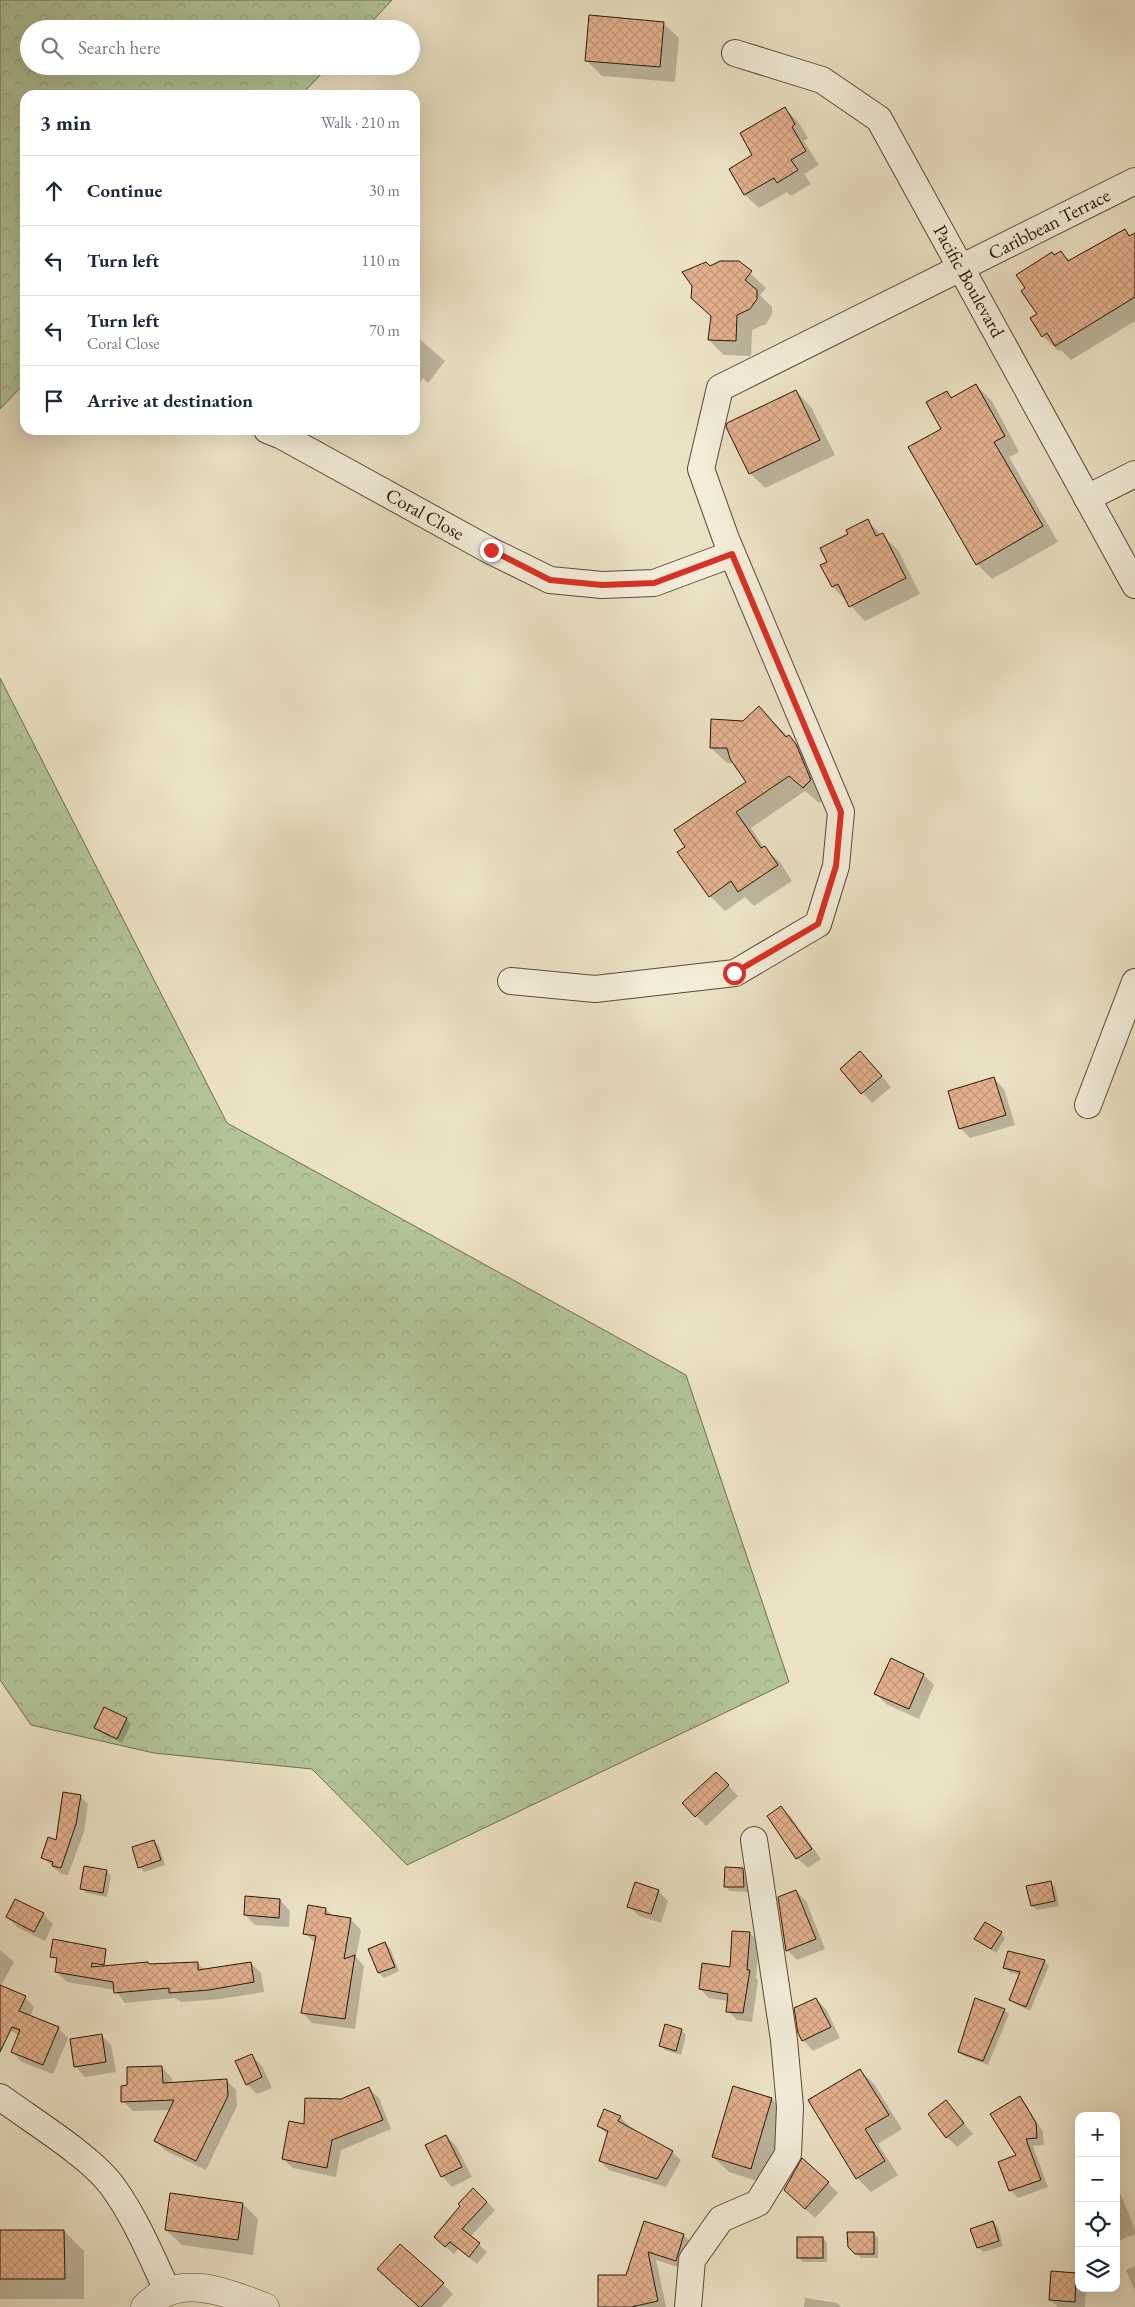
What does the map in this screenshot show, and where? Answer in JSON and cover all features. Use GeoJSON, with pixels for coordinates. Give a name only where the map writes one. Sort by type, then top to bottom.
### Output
{"type":"FeatureCollection","features":[{"type":"Feature","properties":{"kind":"street","name":"Pacific Boulevard"},"geometry":{"type":"LineString","coordinates":[[734,53],[822,80],[879,119],[1135,585]]}},
{"type":"Feature","properties":{"kind":"street","name":"Caribbean Terrace"},"geometry":{"type":"LineString","coordinates":[[732,554],[701,469],[720,388],[1135,181]]}},
{"type":"Feature","properties":{"kind":"street","name":"Coral Close"},"geometry":{"type":"LineString","coordinates":[[280,435],[550,580],[602,585],[654,583],[732,554]]}},
{"type":"Feature","properties":{"kind":"street"},"geometry":{"type":"LineString","coordinates":[[1088,498],[1135,474]]}},
{"type":"Feature","properties":{"kind":"street"},"geometry":{"type":"LineString","coordinates":[[511,981],[595,989],[734,973],[818,924],[836,866],[841,812],[732,554]]}},
{"type":"Feature","properties":{"kind":"street"},"geometry":{"type":"LineString","coordinates":[[1088,1105],[1135,982]]}},
{"type":"Feature","properties":{"kind":"street"},"geometry":{"type":"LineString","coordinates":[[688,2307],[692,2260],[721,2219],[758,2203],[788,2154],[790,2107],[784,2040],[754,1840]]}},
{"type":"Feature","properties":{"kind":"street"},"geometry":{"type":"LineString","coordinates":[[0,2098],[84,2159],[112,2185],[133,2218],[168,2292]]}},
{"type":"Feature","properties":{"kind":"street"},"geometry":{"type":"LineString","coordinates":[[145,2307],[168,2292],[192,2287],[216,2290],[265,2307]]}},
{"type":"Feature","properties":{"kind":"green space"},"geometry":{"type":"Polygon","coordinates":[[[0,0],[392,0],[373,20],[20,20],[20,75],[320,75],[306,90],[20,90],[20,388],[0,409],[0,0]]]}},
{"type":"Feature","properties":{"kind":"green space"},"geometry":{"type":"Polygon","coordinates":[[[0,678],[227,1123],[686,1375],[789,1682],[407,1865],[312,1769],[154,1753],[31,1725],[0,1680],[0,678]]]}},
{"type":"Feature","properties":{"kind":"building"},"geometry":{"type":"Polygon","coordinates":[[[589,15],[664,22],[660,67],[585,61],[589,15]]]}},
{"type":"Feature","properties":{"kind":"building"},"geometry":{"type":"Polygon","coordinates":[[[785,107],[795,124],[792,127],[806,151],[791,160],[798,170],[777,183],[774,178],[744,195],[729,169],[752,155],[740,133],[785,107]]]}},
{"type":"Feature","properties":{"kind":"building"},"geometry":{"type":"Polygon","coordinates":[[[1125,229],[1129,236],[1135,233],[1135,297],[1055,346],[1047,333],[1042,337],[1030,318],[1037,314],[1021,291],[1025,288],[1016,275],[1052,252],[1054,255],[1061,251],[1068,261],[1125,229]]]}},
{"type":"Feature","properties":{"kind":"building"},"geometry":{"type":"Polygon","coordinates":[[[720,261],[739,261],[752,271],[745,280],[757,290],[757,299],[750,309],[737,315],[736,341],[708,340],[711,316],[691,298],[692,286],[682,272],[706,262],[710,266],[720,261]]]}},
{"type":"Feature","properties":{"kind":"building"},"geometry":{"type":"Polygon","coordinates":[[[976,384],[1005,436],[994,442],[1043,526],[976,565],[908,447],[941,429],[926,402],[947,391],[951,398],[976,384]]]}},
{"type":"Feature","properties":{"kind":"building"},"geometry":{"type":"Polygon","coordinates":[[[796,390],[820,440],[749,474],[726,427],[727,423],[796,390]]]}},
{"type":"Feature","properties":{"kind":"building"},"geometry":{"type":"Polygon","coordinates":[[[868,519],[876,536],[883,533],[906,578],[849,607],[838,584],[832,587],[820,565],[827,562],[820,548],[848,534],[846,530],[868,519]]]}},
{"type":"Feature","properties":{"kind":"building"},"geometry":{"type":"Polygon","coordinates":[[[759,706],[786,737],[789,735],[796,744],[811,780],[803,788],[789,776],[736,812],[761,848],[765,846],[778,865],[738,892],[731,881],[709,897],[677,852],[685,847],[674,830],[746,782],[730,759],[727,748],[710,748],[711,719],[743,721],[759,706]]]}},
{"type":"Feature","properties":{"kind":"building"},"geometry":{"type":"Polygon","coordinates":[[[860,1051],[882,1076],[861,1094],[840,1069],[860,1051]]]}},
{"type":"Feature","properties":{"kind":"building"},"geometry":{"type":"Polygon","coordinates":[[[994,1077],[1006,1115],[959,1129],[948,1091],[994,1077]]]}},
{"type":"Feature","properties":{"kind":"building"},"geometry":{"type":"Polygon","coordinates":[[[891,1658],[924,1674],[909,1709],[874,1694],[891,1658]]]}},
{"type":"Feature","properties":{"kind":"building"},"geometry":{"type":"Polygon","coordinates":[[[104,1707],[127,1718],[117,1739],[94,1728],[104,1707]]]}},
{"type":"Feature","properties":{"kind":"building"},"geometry":{"type":"Polygon","coordinates":[[[716,1772],[729,1785],[695,1817],[682,1803],[716,1772]]]}},
{"type":"Feature","properties":{"kind":"building"},"geometry":{"type":"Polygon","coordinates":[[[63,1792],[81,1795],[76,1824],[61,1868],[52,1866],[53,1862],[41,1858],[48,1837],[56,1840],[63,1792]]]}},
{"type":"Feature","properties":{"kind":"building"},"geometry":{"type":"Polygon","coordinates":[[[781,1806],[812,1849],[796,1859],[767,1816],[781,1806]]]}},
{"type":"Feature","properties":{"kind":"building"},"geometry":{"type":"Polygon","coordinates":[[[154,1840],[161,1860],[138,1868],[132,1847],[154,1840]]]}},
{"type":"Feature","properties":{"kind":"building"},"geometry":{"type":"Polygon","coordinates":[[[84,1866],[107,1870],[103,1893],[80,1889],[84,1866]]]}},
{"type":"Feature","properties":{"kind":"building"},"geometry":{"type":"Polygon","coordinates":[[[725,1867],[743,1868],[744,1887],[724,1887],[725,1867]]]}},
{"type":"Feature","properties":{"kind":"building"},"geometry":{"type":"Polygon","coordinates":[[[1051,1881],[1055,1901],[1031,1906],[1026,1886],[1051,1881]]]}},
{"type":"Feature","properties":{"kind":"building"},"geometry":{"type":"Polygon","coordinates":[[[635,1882],[659,1890],[651,1914],[627,1907],[635,1882]]]}},
{"type":"Feature","properties":{"kind":"building"},"geometry":{"type":"Polygon","coordinates":[[[796,1890],[816,1939],[786,1951],[778,1897],[796,1890]]]}},
{"type":"Feature","properties":{"kind":"building"},"geometry":{"type":"Polygon","coordinates":[[[245,1896],[280,1899],[279,1918],[244,1915],[245,1896]]]}},
{"type":"Feature","properties":{"kind":"building"},"geometry":{"type":"Polygon","coordinates":[[[15,1899],[44,1913],[34,1932],[6,1917],[15,1899]]]}},
{"type":"Feature","properties":{"kind":"building"},"geometry":{"type":"Polygon","coordinates":[[[308,1905],[326,1908],[325,1914],[351,1918],[344,1959],[355,1955],[345,2019],[301,2013],[316,1936],[303,1934],[308,1905]]]}},
{"type":"Feature","properties":{"kind":"building"},"geometry":{"type":"Polygon","coordinates":[[[985,1922],[1002,1932],[991,1949],[974,1939],[985,1922]]]}},
{"type":"Feature","properties":{"kind":"building"},"geometry":{"type":"Polygon","coordinates":[[[732,1931],[750,1932],[747,1970],[750,1970],[743,2013],[726,2012],[728,1994],[699,1989],[702,1963],[730,1967],[732,1931]]]}},
{"type":"Feature","properties":{"kind":"building"},"geometry":{"type":"Polygon","coordinates":[[[53,1939],[106,1949],[104,1965],[92,1963],[91,1967],[148,1962],[149,1964],[198,1962],[198,1970],[251,1962],[254,1982],[209,1990],[169,1993],[169,1988],[114,1993],[113,1982],[55,1972],[57,1958],[50,1957],[53,1939]]]}},
{"type":"Feature","properties":{"kind":"building"},"geometry":{"type":"Polygon","coordinates":[[[385,1942],[395,1967],[378,1973],[368,1949],[385,1942]]]}},
{"type":"Feature","properties":{"kind":"building"},"geometry":{"type":"Polygon","coordinates":[[[1008,1951],[1045,1960],[1026,2007],[1009,2000],[1020,1972],[1003,1968],[1008,1951]]]}},
{"type":"Feature","properties":{"kind":"building"},"geometry":{"type":"Polygon","coordinates":[[[0,1985],[26,1996],[19,2011],[59,2027],[43,2065],[11,2052],[20,2030],[12,2027],[0,2052],[0,1985]]]}},
{"type":"Feature","properties":{"kind":"building"},"geometry":{"type":"Polygon","coordinates":[[[816,1998],[831,2027],[802,2041],[798,2033],[794,2008],[816,1998]]]}},
{"type":"Feature","properties":{"kind":"building"},"geometry":{"type":"Polygon","coordinates":[[[975,1998],[1005,2009],[983,2061],[958,2052],[975,1998]]]}},
{"type":"Feature","properties":{"kind":"building"},"geometry":{"type":"Polygon","coordinates":[[[665,2024],[682,2029],[676,2051],[659,2046],[665,2024]]]}},
{"type":"Feature","properties":{"kind":"building"},"geometry":{"type":"Polygon","coordinates":[[[102,2034],[106,2062],[74,2067],[70,2039],[102,2034]]]}},
{"type":"Feature","properties":{"kind":"building"},"geometry":{"type":"Polygon","coordinates":[[[252,2054],[262,2077],[246,2085],[235,2061],[252,2054]]]}},
{"type":"Feature","properties":{"kind":"building"},"geometry":{"type":"Polygon","coordinates":[[[162,2066],[163,2083],[227,2079],[228,2096],[196,2161],[154,2141],[174,2100],[121,2102],[121,2086],[127,2085],[127,2067],[162,2066]]]}},
{"type":"Feature","properties":{"kind":"building"},"geometry":{"type":"Polygon","coordinates":[[[860,2069],[889,2115],[865,2129],[885,2161],[856,2179],[808,2100],[860,2069]]]}},
{"type":"Feature","properties":{"kind":"building"},"geometry":{"type":"Polygon","coordinates":[[[733,2086],[772,2098],[751,2169],[712,2157],[733,2086]]]}},
{"type":"Feature","properties":{"kind":"building"},"geometry":{"type":"Polygon","coordinates":[[[369,2087],[383,2120],[332,2140],[327,2168],[282,2159],[289,2121],[304,2124],[305,2098],[341,2099],[369,2087]]]}},
{"type":"Feature","properties":{"kind":"building"},"geometry":{"type":"Polygon","coordinates":[[[1020,2096],[1036,2123],[1037,2138],[1026,2139],[1041,2180],[1009,2191],[998,2162],[1016,2155],[990,2114],[1020,2096]]]}},
{"type":"Feature","properties":{"kind":"building"},"geometry":{"type":"Polygon","coordinates":[[[946,2100],[964,2123],[946,2138],[928,2114],[946,2100]]]}},
{"type":"Feature","properties":{"kind":"building"},"geometry":{"type":"Polygon","coordinates":[[[604,2109],[621,2116],[618,2121],[673,2151],[657,2179],[599,2161],[608,2131],[597,2126],[604,2109]]]}},
{"type":"Feature","properties":{"kind":"building"},"geometry":{"type":"Polygon","coordinates":[[[446,2135],[462,2167],[441,2177],[425,2145],[446,2135]]]}},
{"type":"Feature","properties":{"kind":"building"},"geometry":{"type":"Polygon","coordinates":[[[802,2158],[829,2182],[805,2209],[784,2190],[802,2158]]]}},
{"type":"Feature","properties":{"kind":"building"},"geometry":{"type":"Polygon","coordinates":[[[473,2188],[487,2202],[462,2229],[480,2243],[469,2257],[450,2242],[445,2247],[434,2237],[460,2206],[458,2204],[473,2188]]]}},
{"type":"Feature","properties":{"kind":"building"},"geometry":{"type":"Polygon","coordinates":[[[170,2193],[243,2203],[238,2240],[165,2230],[170,2193]]]}},
{"type":"Feature","properties":{"kind":"building"},"geometry":{"type":"Polygon","coordinates":[[[644,2221],[684,2234],[676,2261],[648,2252],[658,2301],[631,2307],[598,2307],[598,2275],[626,2275],[644,2221]]]}},
{"type":"Feature","properties":{"kind":"building"},"geometry":{"type":"Polygon","coordinates":[[[993,2221],[999,2241],[977,2248],[970,2229],[993,2221]]]}},
{"type":"Feature","properties":{"kind":"building"},"geometry":{"type":"Polygon","coordinates":[[[0,2230],[64,2230],[65,2279],[0,2279],[0,2230]]]}},
{"type":"Feature","properties":{"kind":"building"},"geometry":{"type":"Polygon","coordinates":[[[847,2232],[874,2232],[874,2254],[855,2254],[848,2247],[847,2232]]]}},
{"type":"Feature","properties":{"kind":"building"},"geometry":{"type":"Polygon","coordinates":[[[797,2237],[823,2237],[823,2258],[797,2258],[797,2237]]]}},
{"type":"Feature","properties":{"kind":"building"},"geometry":{"type":"Polygon","coordinates":[[[400,2244],[444,2283],[421,2307],[377,2269],[400,2244]]]}},
{"type":"Feature","properties":{"kind":"building"},"geometry":{"type":"Polygon","coordinates":[[[1051,2271],[1075,2273],[1075,2302],[1049,2300],[1051,2271]]]}},
{"type":"Feature","properties":{"kind":"route"},"geometry":{"type":"LineString","coordinates":[[491,550],[550,580],[602,585],[654,583],[732,554],[841,812],[836,866],[818,924],[734,973]]}}]}
